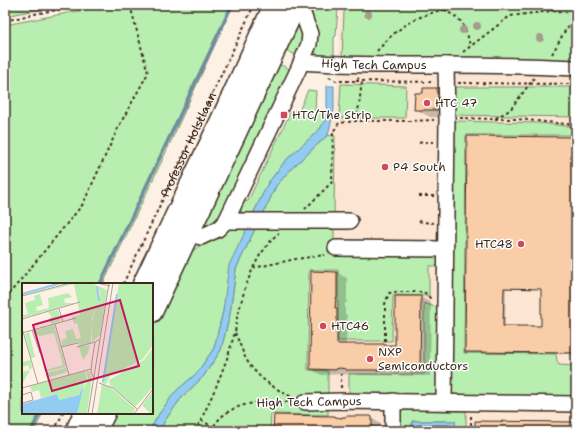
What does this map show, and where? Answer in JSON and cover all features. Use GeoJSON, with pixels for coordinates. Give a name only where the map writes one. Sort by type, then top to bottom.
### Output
{"type":"FeatureCollection","features":[{"type":"Feature","properties":{"kind":"main road","name":"Professor Holstlaan"},"geometry":{"type":"LineString","coordinates":[[143,283],[274,5]]}},
{"type":"Feature","properties":{"kind":"main road"},"geometry":{"type":"LineString","coordinates":[[153,310],[296,5]]}},
{"type":"Feature","properties":{"kind":"main road"},"geometry":{"type":"LineString","coordinates":[[76,431],[84,414]]}},
{"type":"Feature","properties":{"kind":"main road"},"geometry":{"type":"LineString","coordinates":[[96,431],[104,414]]}},
{"type":"Feature","properties":{"kind":"street"},"geometry":{"type":"LineString","coordinates":[[189,234],[201,237],[218,229],[226,221],[302,62],[309,44],[310,34],[300,5]]}},
{"type":"Feature","properties":{"kind":"street","name":"High Tech Campus"},"geometry":{"type":"LineString","coordinates":[[302,62],[335,65],[542,66],[576,68]]}},
{"type":"Feature","properties":{"kind":"street"},"geometry":{"type":"LineString","coordinates":[[444,402],[447,119],[446,65]]}},
{"type":"Feature","properties":{"kind":"street","name":"Professor Holstlaan"},"geometry":{"type":"LineString","coordinates":[[177,212],[185,230],[189,234]]}},
{"type":"Feature","properties":{"kind":"street"},"geometry":{"type":"LineString","coordinates":[[226,221],[350,221]]}},
{"type":"Feature","properties":{"kind":"street"},"geometry":{"type":"LineString","coordinates":[[336,248],[445,250]]}},
{"type":"Feature","properties":{"kind":"street","name":"High Tech Campus"},"geometry":{"type":"LineString","coordinates":[[305,402],[341,400],[576,404]]}},
{"type":"Feature","properties":{"kind":"street"},"geometry":{"type":"LineString","coordinates":[[393,401],[393,431]]}},
{"type":"Feature","properties":{"kind":"path"},"geometry":{"type":"LineString","coordinates":[[5,21],[34,14],[86,5]]}},
{"type":"Feature","properties":{"kind":"path"},"geometry":{"type":"LineString","coordinates":[[5,299],[83,204],[119,126],[148,73],[130,5]]}},
{"type":"Feature","properties":{"kind":"path","name":"Professor Holstlaan"},"geometry":{"type":"LineString","coordinates":[[123,283],[254,5]]}},
{"type":"Feature","properties":{"kind":"path"},"geometry":{"type":"LineString","coordinates":[[440,5],[444,10],[458,18],[467,32],[470,46]]}},
{"type":"Feature","properties":{"kind":"path"},"geometry":{"type":"LineString","coordinates":[[368,65],[374,55],[389,38],[408,23],[423,15],[451,8],[480,5]]}},
{"type":"Feature","properties":{"kind":"path"},"geometry":{"type":"LineString","coordinates":[[551,11],[556,5]]}},
{"type":"Feature","properties":{"kind":"path"},"geometry":{"type":"LineString","coordinates":[[446,65],[510,16],[551,11],[576,12]]}},
{"type":"Feature","properties":{"kind":"path"},"geometry":{"type":"LineString","coordinates":[[494,119],[510,110],[553,52],[576,16]]}},
{"type":"Feature","properties":{"kind":"path","name":"High Tech Campus"},"geometry":{"type":"LineString","coordinates":[[355,81],[576,84]]}},
{"type":"Feature","properties":{"kind":"path"},"geometry":{"type":"LineString","coordinates":[[356,121],[362,82]]}},
{"type":"Feature","properties":{"kind":"path"},"geometry":{"type":"LineString","coordinates":[[195,431],[216,387],[228,356],[245,288],[260,255],[273,238],[293,221],[332,182],[333,132],[339,123],[386,120],[408,122],[447,119],[517,119],[576,124]]}},
{"type":"Feature","properties":{"kind":"path"},"geometry":{"type":"LineString","coordinates":[[254,268],[296,259],[325,255],[336,248]]}},
{"type":"Feature","properties":{"kind":"path"},"geometry":{"type":"LineString","coordinates":[[385,341],[386,304],[389,293],[424,292],[431,300],[445,303]]}},
{"type":"Feature","properties":{"kind":"path"},"geometry":{"type":"LineString","coordinates":[[235,332],[246,359],[254,371],[274,388],[305,402]]}},
{"type":"Feature","properties":{"kind":"path","name":"High Tech Campus"},"geometry":{"type":"LineString","coordinates":[[211,431],[227,413],[247,404],[257,402],[305,402]]}},
{"type":"Feature","properties":{"kind":"path"},"geometry":{"type":"LineString","coordinates":[[54,431],[62,414]]}},
{"type":"Feature","properties":{"kind":"path"},"geometry":{"type":"LineString","coordinates":[[201,420],[213,427]]}},
{"type":"Feature","properties":{"kind":"shaded area"},"geometry":{"type":"Polygon","coordinates":[[[344,5],[576,5],[576,431],[155,431],[218,350],[233,267],[273,185],[324,133],[334,118],[336,109],[340,9],[344,5]]]}},
{"type":"Feature","properties":{"kind":"green space"},"geometry":{"type":"Polygon","coordinates":[[[5,5],[62,5],[5,16],[5,5]]]}},
{"type":"Feature","properties":{"kind":"green space"},"geometry":{"type":"Polygon","coordinates":[[[109,5],[233,5],[166,152],[103,283],[22,283],[22,414],[42,414],[34,431],[5,431],[5,25],[109,5]]]}},
{"type":"Feature","properties":{"kind":"green space"},"geometry":{"type":"Polygon","coordinates":[[[310,5],[340,5],[338,8],[336,36],[334,37],[334,58],[317,56],[314,48],[316,31],[310,5]]]}},
{"type":"Feature","properties":{"kind":"green space"},"geometry":{"type":"Polygon","coordinates":[[[349,5],[576,5],[576,63],[342,59],[344,12],[349,5]]]}},
{"type":"Feature","properties":{"kind":"green space"},"geometry":{"type":"Polygon","coordinates":[[[299,15],[305,34],[298,56],[283,49],[299,15]]]}},
{"type":"Feature","properties":{"kind":"green space"},"geometry":{"type":"Polygon","coordinates":[[[276,63],[292,70],[225,214],[212,225],[201,229],[276,63]]]}},
{"type":"Feature","properties":{"kind":"green space"},"geometry":{"type":"Polygon","coordinates":[[[341,84],[406,86],[405,118],[339,118],[341,84]]]}},
{"type":"Feature","properties":{"kind":"green space"},"geometry":{"type":"Polygon","coordinates":[[[453,87],[576,87],[576,117],[452,115],[453,87]]]}},
{"type":"Feature","properties":{"kind":"green space"},"geometry":{"type":"Polygon","coordinates":[[[308,90],[316,91],[315,111],[327,111],[326,118],[320,129],[286,160],[268,183],[253,214],[245,215],[241,211],[241,205],[243,202],[248,201],[291,111],[299,111],[308,90]]]}},
{"type":"Feature","properties":{"kind":"green space"},"geometry":{"type":"Polygon","coordinates":[[[453,121],[539,123],[576,127],[576,135],[466,135],[464,353],[556,354],[559,365],[576,366],[576,400],[452,399],[453,121]]]}},
{"type":"Feature","properties":{"kind":"green space"},"geometry":{"type":"Polygon","coordinates":[[[328,135],[335,136],[334,216],[263,214],[276,186],[293,167],[328,135]]]}},
{"type":"Feature","properties":{"kind":"green space"},"geometry":{"type":"Polygon","coordinates":[[[229,226],[248,226],[223,311],[214,348],[197,373],[175,392],[149,431],[103,431],[111,414],[153,414],[153,325],[185,256],[202,244],[222,234],[229,226]]]}},
{"type":"Feature","properties":{"kind":"green space"},"geometry":{"type":"Polygon","coordinates":[[[256,227],[334,228],[334,253],[439,256],[440,266],[429,266],[429,296],[393,295],[392,341],[338,341],[338,270],[309,270],[308,370],[328,371],[328,415],[271,414],[270,431],[159,431],[182,397],[203,377],[221,350],[230,314],[236,269],[256,227]]]}},
{"type":"Feature","properties":{"kind":"green space"},"geometry":{"type":"Polygon","coordinates":[[[424,303],[438,308],[438,396],[349,395],[349,374],[424,374],[424,303]]]}},
{"type":"Feature","properties":{"kind":"green space"},"geometry":{"type":"Polygon","coordinates":[[[398,410],[466,411],[466,431],[455,431],[455,421],[412,421],[412,431],[398,431],[398,410]]]}},
{"type":"Feature","properties":{"kind":"water"},"geometry":{"type":"Polygon","coordinates":[[[327,86],[334,86],[334,110],[328,135],[293,167],[276,186],[263,214],[253,214],[268,183],[286,160],[320,129],[326,118],[327,86]]]}},
{"type":"Feature","properties":{"kind":"water"},"geometry":{"type":"Polygon","coordinates":[[[248,226],[256,227],[236,269],[230,314],[221,350],[203,377],[182,397],[159,431],[149,431],[175,392],[197,373],[214,348],[223,311],[229,265],[248,226]]]}},
{"type":"Feature","properties":{"kind":"water"},"geometry":{"type":"Polygon","coordinates":[[[412,421],[455,421],[455,431],[412,431],[412,421]]]}},
{"type":"Feature","properties":{"kind":"building","name":"HTC 47"},"geometry":{"type":"Polygon","coordinates":[[[423,88],[437,88],[437,94],[439,94],[439,110],[414,110],[415,93],[423,93],[423,88]]]}},
{"type":"Feature","properties":{"kind":"building","name":"HTC48"},"geometry":{"type":"Polygon","coordinates":[[[467,136],[576,137],[576,353],[465,352],[467,136]],[[504,288],[503,326],[541,326],[541,289],[504,288]]]}},
{"type":"Feature","properties":{"kind":"building","name":"HTC46"},"geometry":{"type":"Polygon","coordinates":[[[311,271],[337,272],[337,298],[335,308],[337,308],[337,344],[395,345],[395,296],[421,296],[420,370],[346,370],[340,368],[336,370],[310,369],[311,271]]]}},
{"type":"Feature","properties":{"kind":"building"},"geometry":{"type":"Polygon","coordinates":[[[274,415],[335,416],[342,418],[346,416],[371,416],[372,431],[273,431],[274,415]]]}},
{"type":"Feature","properties":{"kind":"building"},"geometry":{"type":"Polygon","coordinates":[[[475,421],[576,422],[576,431],[475,431],[475,421]]]}},
{"type":"Feature","properties":{"kind":"waterway"},"geometry":{"type":"LineString","coordinates":[[100,283],[232,5]]}},
{"type":"Feature","properties":{"kind":"waterway"},"geometry":{"type":"LineString","coordinates":[[31,431],[40,414]]}},
{"type":"Feature","properties":{"kind":"place","name":"HTC 47"},"geometry":{"type":"Point","coordinates":[427,103]}},
{"type":"Feature","properties":{"kind":"place","name":"HTC/The Strip"},"geometry":{"type":"Point","coordinates":[284,115]}},
{"type":"Feature","properties":{"kind":"place","name":"P4 South"},"geometry":{"type":"Point","coordinates":[385,167]}},
{"type":"Feature","properties":{"kind":"place","name":"HTC48"},"geometry":{"type":"Point","coordinates":[521,244]}},
{"type":"Feature","properties":{"kind":"place","name":"HTC46"},"geometry":{"type":"Point","coordinates":[323,326]}},
{"type":"Feature","properties":{"kind":"place","name":"NXP Semiconductors"},"geometry":{"type":"Point","coordinates":[370,359]}}]}
